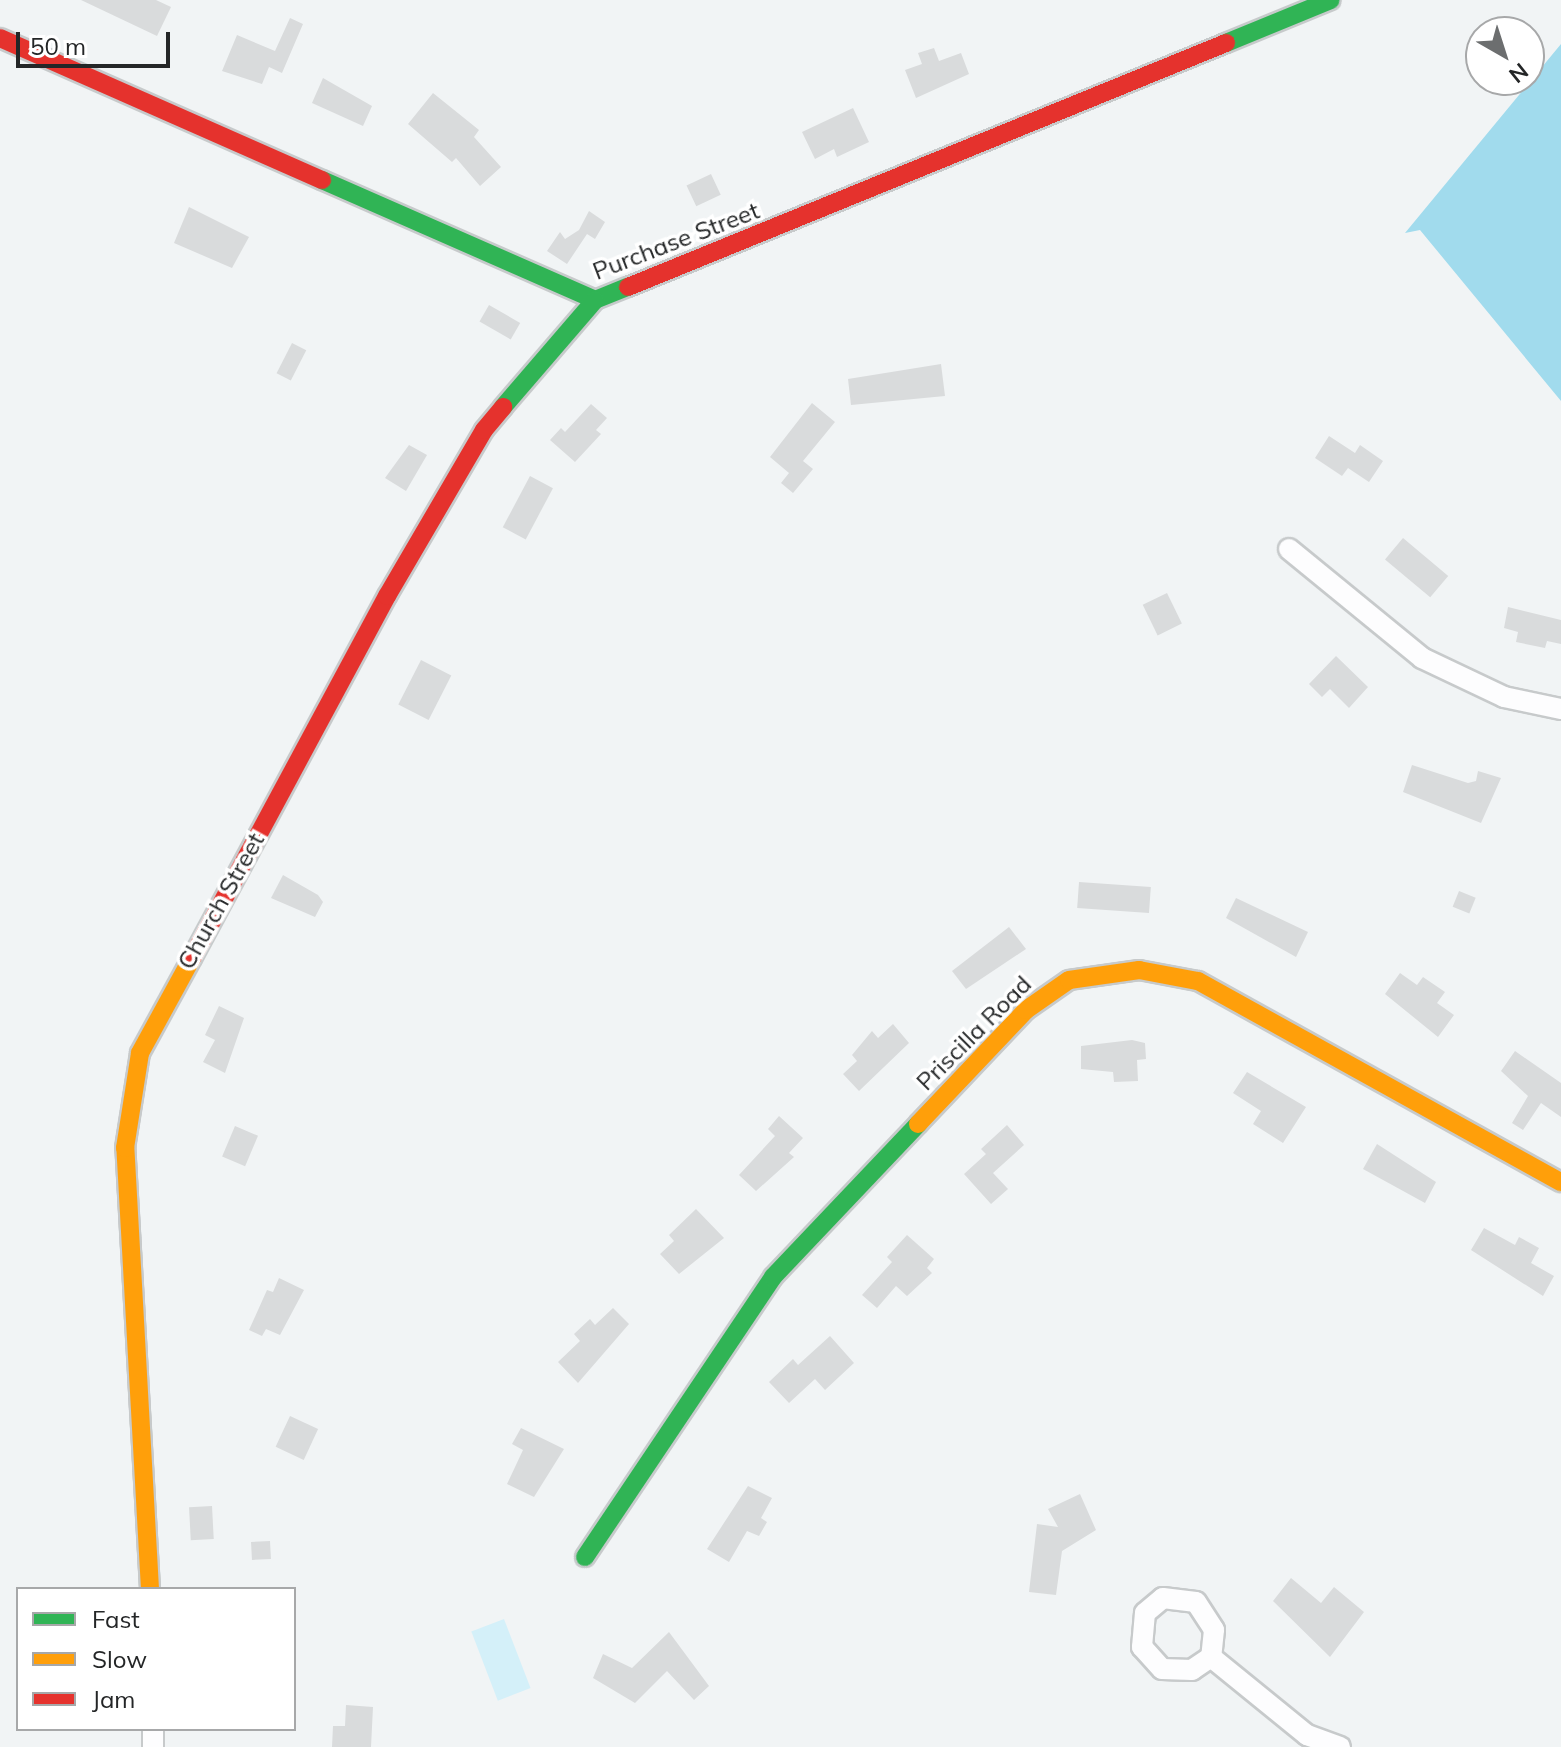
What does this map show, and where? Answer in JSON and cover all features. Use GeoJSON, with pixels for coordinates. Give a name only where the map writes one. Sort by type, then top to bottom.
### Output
{"type":"FeatureCollection","features":[{"type":"Feature","properties":{"kind":"street","name":"Purchase Street"},"geometry":{"type":"LineString","coordinates":[[0,38],[595,300],[1331,0]]}},
{"type":"Feature","properties":{"kind":"street","name":"Church Street"},"geometry":{"type":"LineString","coordinates":[[150,1587],[125,1148],[129,1098],[140,1053],[387,596],[484,430],[595,300]]}},
{"type":"Feature","properties":{"kind":"street"},"geometry":{"type":"LineString","coordinates":[[1289,549],[1445,671],[1504,697],[1561,709]]}},
{"type":"Feature","properties":{"kind":"street","name":"Priscilla Road"},"geometry":{"type":"LineString","coordinates":[[585,1557],[773,1277],[1026,1010],[1069,980],[1139,970],[1198,981],[1561,1182]]}},
{"type":"Feature","properties":{"kind":"street"},"geometry":{"type":"LineString","coordinates":[[1211,1657],[1310,1741],[1340,1747]]}},
{"type":"Feature","properties":{"kind":"shaded area"},"geometry":{"type":"Polygon","coordinates":[[[1561,44],[1561,401],[1420,230],[1405,233],[1518,96],[1545,96],[1545,63],[1561,44]]]}},
{"type":"Feature","properties":{"kind":"shaded area"},"geometry":{"type":"Polygon","coordinates":[[[504,1619],[531,1688],[498,1701],[471,1632],[504,1619]]]}},
{"type":"Feature","properties":{"kind":"building"},"geometry":{"type":"Polygon","coordinates":[[[81,0],[156,0],[171,7],[157,36],[81,0]]]}},
{"type":"Feature","properties":{"kind":"building"},"geometry":{"type":"Polygon","coordinates":[[[290,18],[303,24],[282,73],[269,67],[262,84],[222,71],[237,35],[275,51],[290,18]]]}},
{"type":"Feature","properties":{"kind":"building"},"geometry":{"type":"Polygon","coordinates":[[[934,48],[939,61],[961,53],[969,74],[916,98],[905,70],[922,64],[918,53],[934,48]]]}},
{"type":"Feature","properties":{"kind":"building"},"geometry":{"type":"Polygon","coordinates":[[[323,78],[372,106],[363,126],[312,103],[323,78]]]}},
{"type":"Feature","properties":{"kind":"building"},"geometry":{"type":"Polygon","coordinates":[[[433,93],[479,130],[474,137],[501,167],[480,186],[456,158],[452,162],[408,124],[433,93]]]}},
{"type":"Feature","properties":{"kind":"building"},"geometry":{"type":"Polygon","coordinates":[[[853,108],[869,142],[837,157],[834,149],[815,159],[802,132],[853,108]]]}},
{"type":"Feature","properties":{"kind":"building"},"geometry":{"type":"Polygon","coordinates":[[[711,174],[721,195],[696,206],[687,185],[711,174]]]}},
{"type":"Feature","properties":{"kind":"building"},"geometry":{"type":"Polygon","coordinates":[[[189,207],[249,237],[232,268],[174,243],[189,207]]]}},
{"type":"Feature","properties":{"kind":"building"},"geometry":{"type":"Polygon","coordinates":[[[589,211],[605,222],[595,239],[587,234],[567,264],[547,251],[560,232],[565,239],[579,230],[589,211]]]}},
{"type":"Feature","properties":{"kind":"building"},"geometry":{"type":"Polygon","coordinates":[[[489,305],[520,323],[511,339],[480,321],[489,305]]]}},
{"type":"Feature","properties":{"kind":"building"},"geometry":{"type":"Polygon","coordinates":[[[292,343],[306,350],[291,381],[277,373],[292,343]]]}},
{"type":"Feature","properties":{"kind":"building"},"geometry":{"type":"Polygon","coordinates":[[[941,364],[945,396],[851,405],[848,379],[941,364]]]}},
{"type":"Feature","properties":{"kind":"building"},"geometry":{"type":"Polygon","coordinates":[[[812,403],[835,422],[803,461],[813,469],[793,493],[781,483],[789,473],[770,457],[812,403]]]}},
{"type":"Feature","properties":{"kind":"building"},"geometry":{"type":"Polygon","coordinates":[[[591,404],[607,418],[596,430],[601,434],[575,462],[550,440],[561,428],[565,432],[591,404]]]}},
{"type":"Feature","properties":{"kind":"building"},"geometry":{"type":"Polygon","coordinates":[[[1329,436],[1355,453],[1360,445],[1383,461],[1369,482],[1348,468],[1342,476],[1315,458],[1329,436]]]}},
{"type":"Feature","properties":{"kind":"building"},"geometry":{"type":"Polygon","coordinates":[[[409,445],[427,455],[406,491],[385,478],[409,445]]]}},
{"type":"Feature","properties":{"kind":"building"},"geometry":{"type":"Polygon","coordinates":[[[530,476],[553,488],[526,539],[503,527],[530,476]]]}},
{"type":"Feature","properties":{"kind":"building"},"geometry":{"type":"Polygon","coordinates":[[[1403,538],[1448,576],[1430,597],[1385,559],[1403,538]]]}},
{"type":"Feature","properties":{"kind":"building"},"geometry":{"type":"Polygon","coordinates":[[[1167,593],[1182,624],[1158,635],[1143,605],[1167,593]]]}},
{"type":"Feature","properties":{"kind":"building"},"geometry":{"type":"Polygon","coordinates":[[[1508,607],[1561,620],[1561,644],[1547,641],[1545,648],[1516,642],[1518,632],[1504,628],[1508,607]]]}},
{"type":"Feature","properties":{"kind":"building"},"geometry":{"type":"Polygon","coordinates":[[[1336,656],[1368,687],[1349,708],[1330,689],[1322,697],[1309,684],[1336,656]]]}},
{"type":"Feature","properties":{"kind":"building"},"geometry":{"type":"Polygon","coordinates":[[[421,660],[451,675],[429,720],[398,705],[421,660]]]}},
{"type":"Feature","properties":{"kind":"building"},"geometry":{"type":"Polygon","coordinates":[[[1412,765],[1468,783],[1476,781],[1478,771],[1501,778],[1481,823],[1403,792],[1412,765]]]}},
{"type":"Feature","properties":{"kind":"building"},"geometry":{"type":"Polygon","coordinates":[[[283,875],[318,895],[323,902],[315,917],[271,898],[283,875]]]}},
{"type":"Feature","properties":{"kind":"building"},"geometry":{"type":"Polygon","coordinates":[[[1079,882],[1151,887],[1149,913],[1077,908],[1079,882]]]}},
{"type":"Feature","properties":{"kind":"building"},"geometry":{"type":"Polygon","coordinates":[[[1459,891],[1476,898],[1469,914],[1453,907],[1459,891]]]}},
{"type":"Feature","properties":{"kind":"building"},"geometry":{"type":"Polygon","coordinates":[[[1236,898],[1308,932],[1296,957],[1226,918],[1236,898]]]}},
{"type":"Feature","properties":{"kind":"building"},"geometry":{"type":"Polygon","coordinates":[[[1009,927],[1026,949],[966,989],[952,971],[1009,927]]]}},
{"type":"Feature","properties":{"kind":"building"},"geometry":{"type":"Polygon","coordinates":[[[1400,973],[1417,985],[1423,977],[1445,992],[1437,1003],[1454,1015],[1438,1037],[1385,994],[1400,973]]]}},
{"type":"Feature","properties":{"kind":"building"},"geometry":{"type":"Polygon","coordinates":[[[219,1006],[244,1018],[225,1073],[203,1062],[215,1040],[205,1035],[219,1006]]]}},
{"type":"Feature","properties":{"kind":"building"},"geometry":{"type":"Polygon","coordinates":[[[893,1024],[909,1043],[859,1091],[843,1074],[857,1061],[852,1055],[872,1031],[878,1038],[893,1024]]]}},
{"type":"Feature","properties":{"kind":"building"},"geometry":{"type":"Polygon","coordinates":[[[1132,1040],[1145,1043],[1146,1059],[1137,1060],[1138,1081],[1114,1082],[1113,1072],[1081,1069],[1081,1046],[1132,1040]]]}},
{"type":"Feature","properties":{"kind":"building"},"geometry":{"type":"Polygon","coordinates":[[[1515,1051],[1561,1083],[1561,1117],[1541,1103],[1523,1130],[1512,1123],[1528,1096],[1501,1071],[1515,1051]]]}},
{"type":"Feature","properties":{"kind":"building"},"geometry":{"type":"Polygon","coordinates":[[[1247,1072],[1306,1107],[1283,1143],[1253,1124],[1261,1111],[1233,1093],[1247,1072]]]}},
{"type":"Feature","properties":{"kind":"building"},"geometry":{"type":"Polygon","coordinates":[[[779,1116],[803,1138],[789,1153],[794,1157],[756,1191],[739,1175],[775,1136],[768,1129],[779,1116]]]}},
{"type":"Feature","properties":{"kind":"building"},"geometry":{"type":"Polygon","coordinates":[[[1007,1125],[1024,1145],[993,1173],[1008,1189],[991,1204],[964,1174],[986,1154],[981,1149],[1007,1125]]]}},
{"type":"Feature","properties":{"kind":"building"},"geometry":{"type":"Polygon","coordinates":[[[235,1126],[258,1136],[245,1166],[222,1156],[235,1126]]]}},
{"type":"Feature","properties":{"kind":"building"},"geometry":{"type":"Polygon","coordinates":[[[1377,1144],[1436,1182],[1425,1203],[1363,1169],[1377,1144]]]}},
{"type":"Feature","properties":{"kind":"building"},"geometry":{"type":"Polygon","coordinates":[[[696,1209],[724,1238],[679,1274],[660,1254],[674,1241],[669,1235],[696,1209]]]}},
{"type":"Feature","properties":{"kind":"building"},"geometry":{"type":"Polygon","coordinates":[[[1484,1228],[1515,1245],[1519,1237],[1539,1248],[1531,1263],[1554,1276],[1543,1296],[1471,1250],[1484,1228]]]}},
{"type":"Feature","properties":{"kind":"building"},"geometry":{"type":"Polygon","coordinates":[[[907,1235],[934,1259],[927,1268],[932,1273],[907,1296],[896,1286],[877,1308],[862,1295],[892,1262],[887,1257],[907,1235]]]}},
{"type":"Feature","properties":{"kind":"building"},"geometry":{"type":"Polygon","coordinates":[[[279,1278],[304,1290],[280,1335],[266,1329],[262,1336],[249,1330],[267,1290],[273,1292],[279,1278]]]}},
{"type":"Feature","properties":{"kind":"building"},"geometry":{"type":"Polygon","coordinates":[[[613,1308],[629,1324],[578,1383],[558,1362],[580,1341],[574,1334],[590,1319],[595,1325],[613,1308]]]}},
{"type":"Feature","properties":{"kind":"building"},"geometry":{"type":"Polygon","coordinates":[[[830,1336],[854,1363],[825,1390],[815,1379],[789,1403],[769,1382],[793,1359],[798,1365],[830,1336]]]}},
{"type":"Feature","properties":{"kind":"building"},"geometry":{"type":"Polygon","coordinates":[[[290,1416],[318,1429],[304,1460],[276,1447],[290,1416]]]}},
{"type":"Feature","properties":{"kind":"building"},"geometry":{"type":"Polygon","coordinates":[[[521,1428],[564,1449],[534,1497],[507,1484],[523,1450],[512,1444],[521,1428]]]}},
{"type":"Feature","properties":{"kind":"building"},"geometry":{"type":"Polygon","coordinates":[[[748,1486],[772,1498],[761,1518],[767,1522],[759,1536],[747,1531],[729,1562],[707,1549],[748,1486]]]}},
{"type":"Feature","properties":{"kind":"building"},"geometry":{"type":"Polygon","coordinates":[[[1080,1494],[1096,1530],[1062,1551],[1056,1595],[1029,1592],[1037,1524],[1058,1527],[1048,1509],[1080,1494]]]}},
{"type":"Feature","properties":{"kind":"building"},"geometry":{"type":"Polygon","coordinates":[[[212,1506],[214,1539],[191,1540],[189,1507],[212,1506]]]}},
{"type":"Feature","properties":{"kind":"building"},"geometry":{"type":"Polygon","coordinates":[[[270,1541],[271,1559],[252,1560],[251,1542],[270,1541]]]}},
{"type":"Feature","properties":{"kind":"building"},"geometry":{"type":"Polygon","coordinates":[[[1291,1578],[1321,1603],[1334,1587],[1364,1612],[1330,1657],[1273,1601],[1291,1578]]]}},
{"type":"Feature","properties":{"kind":"building"},"geometry":{"type":"Polygon","coordinates":[[[669,1632],[709,1686],[694,1700],[667,1671],[635,1703],[593,1678],[603,1654],[632,1668],[669,1632]]]}},
{"type":"Feature","properties":{"kind":"building"},"geometry":{"type":"Polygon","coordinates":[[[346,1705],[373,1707],[371,1747],[332,1747],[333,1726],[345,1726],[346,1705]]]}},
{"type":"Feature","properties":{"kind":"traffic: fast"},"geometry":{"type":"LineString","coordinates":[[1226,43],[1331,0]]}},
{"type":"Feature","properties":{"kind":"traffic: fast"},"geometry":{"type":"LineString","coordinates":[[322,180],[595,300],[628,287]]}},
{"type":"Feature","properties":{"kind":"traffic: fast"},"geometry":{"type":"LineString","coordinates":[[503,407],[595,300]]}},
{"type":"Feature","properties":{"kind":"traffic: fast"},"geometry":{"type":"LineString","coordinates":[[585,1557],[773,1277],[918,1124]]}},
{"type":"Feature","properties":{"kind":"traffic: slow"},"geometry":{"type":"LineString","coordinates":[[150,1587],[125,1148],[140,1053],[192,958]]}},
{"type":"Feature","properties":{"kind":"traffic: slow"},"geometry":{"type":"LineString","coordinates":[[918,1124],[1026,1010],[1069,980],[1139,970],[1198,981],[1561,1182]]}},
{"type":"Feature","properties":{"kind":"traffic: jam"},"geometry":{"type":"LineString","coordinates":[[0,38],[322,180]]}},
{"type":"Feature","properties":{"kind":"traffic: jam"},"geometry":{"type":"LineString","coordinates":[[628,287],[1226,43]]}},
{"type":"Feature","properties":{"kind":"traffic: jam"},"geometry":{"type":"LineString","coordinates":[[192,958],[387,596],[484,430],[503,407]]}}]}
